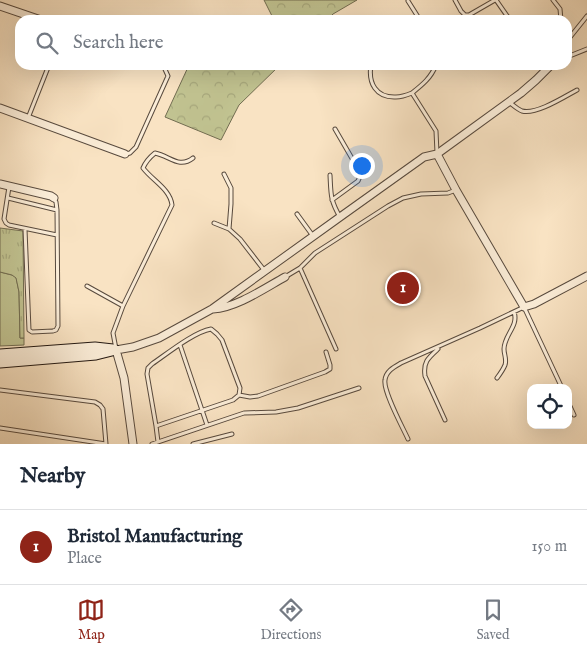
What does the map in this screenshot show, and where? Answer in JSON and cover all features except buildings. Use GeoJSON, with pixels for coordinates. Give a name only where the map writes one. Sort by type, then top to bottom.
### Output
{"type":"FeatureCollection","features":[{"type":"Feature","properties":{"kind":"street"},"geometry":{"type":"LineString","coordinates":[[0,6],[26,15]]}},
{"type":"Feature","properties":{"kind":"street"},"geometry":{"type":"LineString","coordinates":[[0,363],[96,355],[133,348],[159,338],[212,309],[424,157],[437,154],[521,93],[544,70]]}},
{"type":"Feature","properties":{"kind":"street"},"geometry":{"type":"LineString","coordinates":[[0,108],[126,154]]}},
{"type":"Feature","properties":{"kind":"street"},"geometry":{"type":"LineString","coordinates":[[437,154],[524,307],[534,304],[587,276]]}},
{"type":"Feature","properties":{"kind":"street"},"geometry":{"type":"LineString","coordinates":[[0,184],[54,198]]}},
{"type":"Feature","properties":{"kind":"street"},"geometry":{"type":"LineString","coordinates":[[212,309],[221,309],[240,301],[285,277]]}},
{"type":"Feature","properties":{"kind":"street"},"geometry":{"type":"LineString","coordinates":[[0,354],[94,347],[116,350]]}},
{"type":"Feature","properties":{"kind":"street"},"geometry":{"type":"LineString","coordinates":[[116,350],[124,378],[134,444]]}},
{"type":"Feature","properties":{"kind":"lane"},"geometry":{"type":"LineString","coordinates":[[456,0],[465,15],[469,15],[496,0],[506,15]]}},
{"type":"Feature","properties":{"kind":"lane"},"geometry":{"type":"LineString","coordinates":[[553,0],[560,9],[561,15]]}},
{"type":"Feature","properties":{"kind":"lane"},"geometry":{"type":"LineString","coordinates":[[408,1],[417,15]]}},
{"type":"Feature","properties":{"kind":"lane"},"geometry":{"type":"LineString","coordinates":[[572,35],[587,16]]}},
{"type":"Feature","properties":{"kind":"lane"},"geometry":{"type":"LineString","coordinates":[[572,55],[587,49]]}},
{"type":"Feature","properties":{"kind":"lane"},"geometry":{"type":"LineString","coordinates":[[28,118],[47,70]]}},
{"type":"Feature","properties":{"kind":"lane"},"geometry":{"type":"LineString","coordinates":[[126,154],[130,153],[136,146],[168,76],[165,70]]}},
{"type":"Feature","properties":{"kind":"lane"},"geometry":{"type":"LineString","coordinates":[[371,70],[371,81],[385,97],[398,97],[412,93],[432,75],[434,70]]}},
{"type":"Feature","properties":{"kind":"lane"},"geometry":{"type":"LineString","coordinates":[[509,101],[521,111],[530,112],[577,90]]}},
{"type":"Feature","properties":{"kind":"lane"},"geometry":{"type":"LineString","coordinates":[[412,93],[436,131],[437,154]]}},
{"type":"Feature","properties":{"kind":"lane"},"geometry":{"type":"LineString","coordinates":[[332,200],[358,181],[361,174],[336,128]]}},
{"type":"Feature","properties":{"kind":"lane"},"geometry":{"type":"LineString","coordinates":[[116,350],[113,334],[123,306],[172,205],[168,192],[144,168],[146,163],[155,153],[162,154],[180,163],[193,158]]}},
{"type":"Feature","properties":{"kind":"lane"},"geometry":{"type":"LineString","coordinates":[[224,174],[230,188],[229,229]]}},
{"type":"Feature","properties":{"kind":"lane"},"geometry":{"type":"LineString","coordinates":[[330,175],[333,206],[340,217]]}},
{"type":"Feature","properties":{"kind":"lane"},"geometry":{"type":"LineString","coordinates":[[10,186],[4,219],[6,222],[9,225],[57,235]]}},
{"type":"Feature","properties":{"kind":"lane"},"geometry":{"type":"LineString","coordinates":[[285,277],[300,268],[315,253],[403,198],[456,190]]}},
{"type":"Feature","properties":{"kind":"lane"},"geometry":{"type":"LineString","coordinates":[[8,198],[57,210]]}},
{"type":"Feature","properties":{"kind":"lane"},"geometry":{"type":"LineString","coordinates":[[25,229],[28,330],[32,332],[53,331],[58,326],[57,210],[54,198]]}},
{"type":"Feature","properties":{"kind":"lane"},"geometry":{"type":"LineString","coordinates":[[297,214],[313,236]]}},
{"type":"Feature","properties":{"kind":"lane"},"geometry":{"type":"LineString","coordinates":[[214,223],[229,229],[240,239],[265,270]]}},
{"type":"Feature","properties":{"kind":"lane"},"geometry":{"type":"LineString","coordinates":[[300,268],[336,349]]}},
{"type":"Feature","properties":{"kind":"lane"},"geometry":{"type":"LineString","coordinates":[[87,286],[123,306]]}},
{"type":"Feature","properties":{"kind":"lane"},"geometry":{"type":"LineString","coordinates":[[408,438],[386,390],[385,380],[392,368],[524,307],[560,384]]}},
{"type":"Feature","properties":{"kind":"lane"},"geometry":{"type":"LineString","coordinates":[[497,378],[506,360],[505,342],[515,321],[514,312]]}},
{"type":"Feature","properties":{"kind":"lane"},"geometry":{"type":"LineString","coordinates":[[156,426],[233,400],[239,395],[240,388],[222,340],[211,329],[205,330],[180,345],[148,368],[147,374],[158,442]]}},
{"type":"Feature","properties":{"kind":"lane"},"geometry":{"type":"LineString","coordinates":[[180,345],[207,425]]}},
{"type":"Feature","properties":{"kind":"lane"},"geometry":{"type":"LineString","coordinates":[[440,346],[425,362],[424,369],[425,376],[445,420]]}},
{"type":"Feature","properties":{"kind":"lane"},"geometry":{"type":"LineString","coordinates":[[239,395],[258,396],[325,372],[330,369],[326,352]]}},
{"type":"Feature","properties":{"kind":"lane"},"geometry":{"type":"LineString","coordinates":[[152,444],[244,413],[276,412],[298,408],[359,388]]}},
{"type":"Feature","properties":{"kind":"lane"},"geometry":{"type":"LineString","coordinates":[[0,390],[95,402],[102,409],[106,444],[0,428]]}},
{"type":"Feature","properties":{"kind":"lane"},"geometry":{"type":"LineString","coordinates":[[572,411],[574,415]]}},
{"type":"Feature","properties":{"kind":"lane"},"geometry":{"type":"LineString","coordinates":[[193,444],[232,434]]}},
{"type":"Feature","properties":{"kind":"green space"},"geometry":{"type":"Polygon","coordinates":[[[264,0],[357,0],[332,15],[272,15],[264,0]]]}},
{"type":"Feature","properties":{"kind":"green space"},"geometry":{"type":"Polygon","coordinates":[[[187,70],[275,70],[239,105],[221,140],[165,117],[187,70]]]}},
{"type":"Feature","properties":{"kind":"green space"},"geometry":{"type":"Polygon","coordinates":[[[0,228],[23,231],[24,338],[20,338],[19,292],[16,278],[0,272],[0,228]]]}},
{"type":"Feature","properties":{"kind":"green space"},"geometry":{"type":"Polygon","coordinates":[[[0,272],[16,277],[19,292],[20,338],[24,338],[24,345],[0,346],[0,272]]]}},
{"type":"Feature","properties":{"kind":"place","name":"Bristol Manufacturing"},"geometry":{"type":"Point","coordinates":[403,288]}}]}
